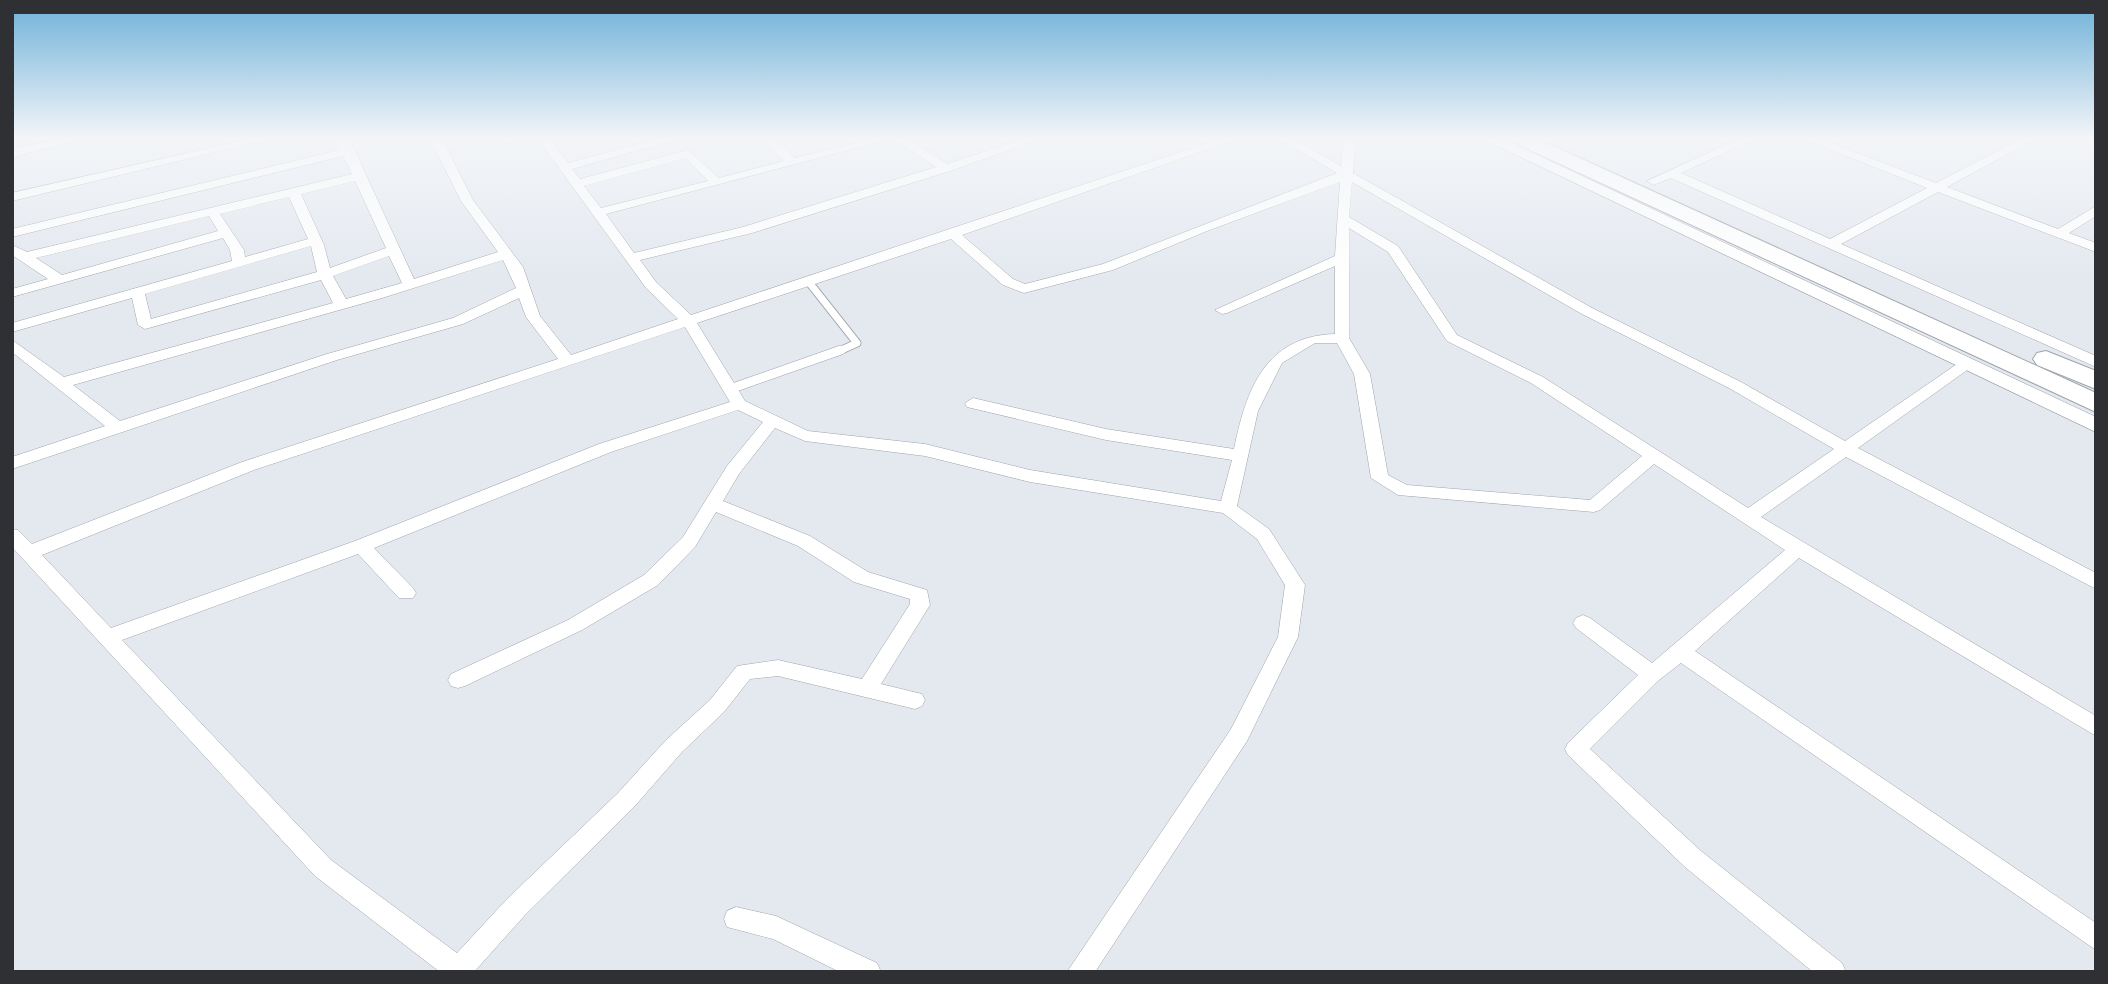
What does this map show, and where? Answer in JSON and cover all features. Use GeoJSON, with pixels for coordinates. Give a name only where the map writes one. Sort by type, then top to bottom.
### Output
{"type":"FeatureCollection","features":[{"type":"Feature","properties":{"kind":"highway"},"geometry":{"type":"LineString","coordinates":[[1621,185],[2096,404]]}},
{"type":"Feature","properties":{"kind":"highway"},"geometry":{"type":"LineString","coordinates":[[1679,185],[2096,381]]}},
{"type":"Feature","properties":{"kind":"street"},"geometry":{"type":"LineString","coordinates":[[12,197],[64,185]]}},
{"type":"Feature","properties":{"kind":"street"},"geometry":{"type":"LineString","coordinates":[[12,233],[194,185]]}},
{"type":"Feature","properties":{"kind":"street"},"geometry":{"type":"LineString","coordinates":[[26,257],[320,185]]}},
{"type":"Feature","properties":{"kind":"street"},"geometry":{"type":"LineString","coordinates":[[364,185],[410,285]]}},
{"type":"Feature","properties":{"kind":"street"},"geometry":{"type":"LineString","coordinates":[[459,185],[467,201],[516,267],[533,317],[568,361]]}},
{"type":"Feature","properties":{"kind":"street"},"geometry":{"type":"LineString","coordinates":[[577,185],[651,285],[689,322],[735,396],[773,420],[805,436],[925,450],[1030,476],[1228,508],[1264,534],[1295,585],[1288,637],[1239,735],[1080,972]]}},
{"type":"Feature","properties":{"kind":"street"},"geometry":{"type":"LineString","coordinates":[[596,213],[705,185]]}},
{"type":"Feature","properties":{"kind":"street"},"geometry":{"type":"LineString","coordinates":[[630,257],[747,230],[892,185]]}},
{"type":"Feature","properties":{"kind":"street"},"geometry":{"type":"LineString","coordinates":[[31,552],[248,466],[1097,185]]}},
{"type":"Feature","properties":{"kind":"street"},"geometry":{"type":"LineString","coordinates":[[953,234],[1008,282],[1024,289],[1108,267],[1202,228],[1324,185]]}},
{"type":"Feature","properties":{"kind":"street"},"geometry":{"type":"LineString","coordinates":[[1346,185],[1342,219],[1342,338],[1362,374],[1380,478],[1404,491],[1594,506],[1652,456]]}},
{"type":"Feature","properties":{"kind":"street"},"geometry":{"type":"LineString","coordinates":[[1368,185],[1587,311],[1735,385],[1844,449],[2096,582]]}},
{"type":"Feature","properties":{"kind":"street"},"geometry":{"type":"LineString","coordinates":[[1587,185],[2096,425]]}},
{"type":"Feature","properties":{"kind":"street"},"geometry":{"type":"LineString","coordinates":[[1682,185],[1830,244],[2096,362]]}},
{"type":"Feature","properties":{"kind":"street"},"geometry":{"type":"LineString","coordinates":[[1931,185],[2096,248]]}},
{"type":"Feature","properties":{"kind":"street"},"geometry":{"type":"LineString","coordinates":[[1830,244],[1945,185]]}},
{"type":"Feature","properties":{"kind":"street"},"geometry":{"type":"LineString","coordinates":[[293,191],[315,241],[325,274],[341,304]]}},
{"type":"Feature","properties":{"kind":"street"},"geometry":{"type":"LineString","coordinates":[[2059,234],[2096,210]]}},
{"type":"Feature","properties":{"kind":"street"},"geometry":{"type":"LineString","coordinates":[[212,211],[237,250],[239,263]]}},
{"type":"Feature","properties":{"kind":"street"},"geometry":{"type":"LineString","coordinates":[[1342,219],[1393,249],[1452,338],[1537,380],[1798,549],[2096,727]]}},
{"type":"Feature","properties":{"kind":"street"},"geometry":{"type":"LineString","coordinates":[[12,293],[227,233]]}},
{"type":"Feature","properties":{"kind":"street"},"geometry":{"type":"LineString","coordinates":[[12,328],[315,241]]}},
{"type":"Feature","properties":{"kind":"street"},"geometry":{"type":"LineString","coordinates":[[12,249],[60,280]]}},
{"type":"Feature","properties":{"kind":"street"},"geometry":{"type":"LineString","coordinates":[[138,293],[145,325],[325,274],[393,250]]}},
{"type":"Feature","properties":{"kind":"street"},"geometry":{"type":"LineString","coordinates":[[61,383],[410,285],[506,254]]}},
{"type":"Feature","properties":{"kind":"street"},"geometry":{"type":"LineString","coordinates":[[1222,310],[1342,258]]}},
{"type":"Feature","properties":{"kind":"street"},"geometry":{"type":"LineString","coordinates":[[12,463],[332,358],[458,321],[524,290]]}},
{"type":"Feature","properties":{"kind":"street"},"geometry":{"type":"LineString","coordinates":[[1228,508],[1242,456],[1250,411],[1276,360],[1312,339],[1342,338]]}},
{"type":"Feature","properties":{"kind":"street"},"geometry":{"type":"LineString","coordinates":[[12,344],[118,428]]}},
{"type":"Feature","properties":{"kind":"street"},"geometry":{"type":"LineString","coordinates":[[1750,516],[1965,365]]}},
{"type":"Feature","properties":{"kind":"street"},"geometry":{"type":"LineString","coordinates":[[107,637],[361,546],[735,396]]}},
{"type":"Feature","properties":{"kind":"street"},"geometry":{"type":"LineString","coordinates":[[973,403],[1056,425],[1163,447],[1242,456]]}},
{"type":"Feature","properties":{"kind":"street"},"geometry":{"type":"LineString","coordinates":[[458,680],[575,625],[650,580],[689,542],[733,470],[773,420]]}},
{"type":"Feature","properties":{"kind":"street"},"geometry":{"type":"LineString","coordinates":[[713,504],[804,541],[861,576],[920,595],[920,605],[867,689]]}},
{"type":"Feature","properties":{"kind":"street"},"geometry":{"type":"LineString","coordinates":[[12,536],[31,552],[323,868],[459,971],[516,907],[717,706],[744,672],[778,668],[915,700]]}},
{"type":"Feature","properties":{"kind":"street"},"geometry":{"type":"LineString","coordinates":[[361,546],[406,593]]}},
{"type":"Feature","properties":{"kind":"street"},"geometry":{"type":"LineString","coordinates":[[1798,549],[1681,652],[1652,674],[1576,749],[1693,859],[1833,972]]}},
{"type":"Feature","properties":{"kind":"street"},"geometry":{"type":"LineString","coordinates":[[1583,623],[1652,674]]}},
{"type":"Feature","properties":{"kind":"street"},"geometry":{"type":"LineString","coordinates":[[1681,652],[2096,938]]}},
{"type":"Feature","properties":{"kind":"street"},"geometry":{"type":"LineString","coordinates":[[736,919],[776,928],[868,972]]}},
{"type":"Feature","properties":{"kind":"lane"},"geometry":{"type":"LineString","coordinates":[[735,396],[857,343],[808,281]]}}]}
